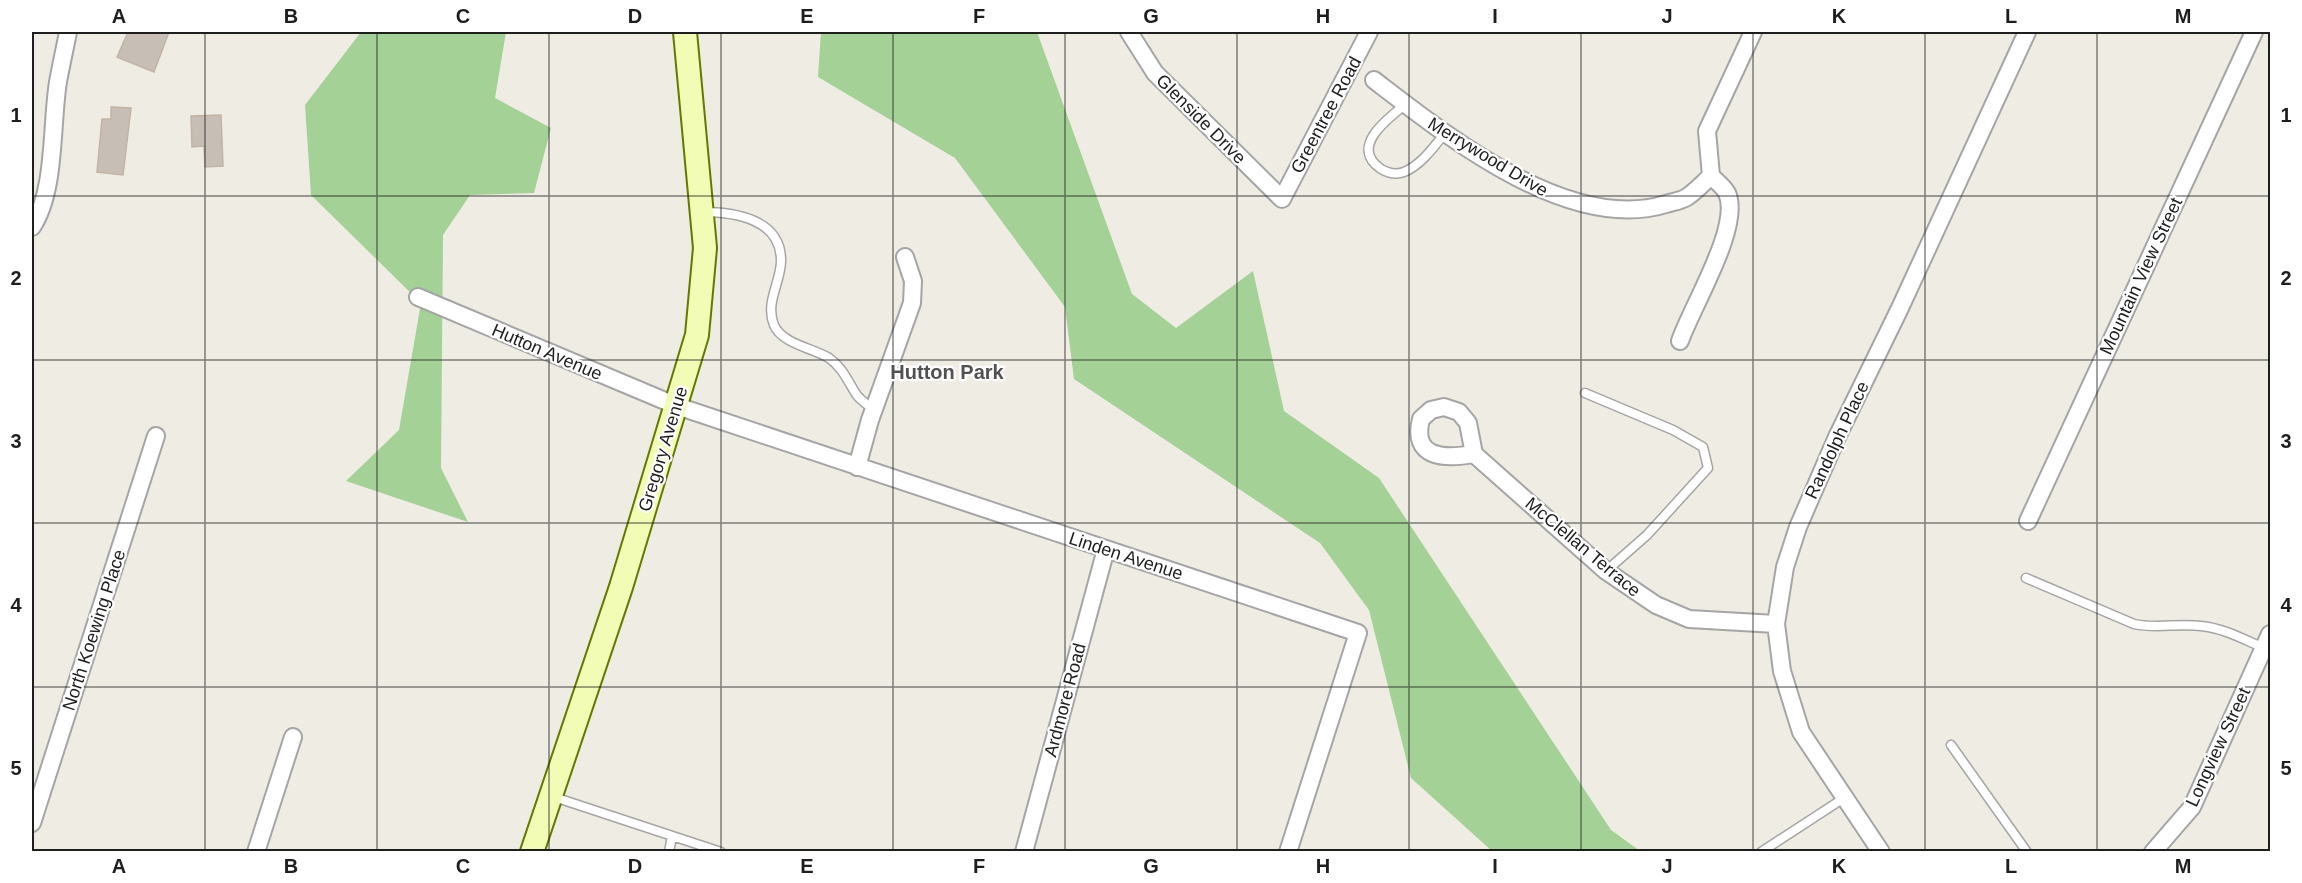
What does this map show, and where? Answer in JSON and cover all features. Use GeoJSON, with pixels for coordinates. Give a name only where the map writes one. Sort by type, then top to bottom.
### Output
{"type":"FeatureCollection","features":[{"type":"Feature","properties":{"kind":"main road","name":"Gregory Avenue"},"geometry":{"type":"LineString","coordinates":[[532,852],[621,587],[677,406],[699,324],[705,248],[686,32]]}},
{"type":"Feature","properties":{"kind":"street"},"geometry":{"type":"LineString","coordinates":[[32,227],[38,217],[46,190],[58,81],[68,32]]}},
{"type":"Feature","properties":{"kind":"street","name":"Glenside Drive"},"geometry":{"type":"LineString","coordinates":[[1129,32],[1155,73],[1282,199]]}},
{"type":"Feature","properties":{"kind":"street","name":"Greentree Road"},"geometry":{"type":"LineString","coordinates":[[1282,199],[1370,32]]}},
{"type":"Feature","properties":{"kind":"street"},"geometry":{"type":"LineString","coordinates":[[1680,341],[1689,315],[1724,242],[1731,216],[1727,193],[1711,176],[1707,131],[1754,32]]}},
{"type":"Feature","properties":{"kind":"street","name":"Randolph Place"},"geometry":{"type":"LineString","coordinates":[[1881,852],[1801,732],[1782,671],[1776,624],[1785,567],[1798,527],[1837,437],[1900,308],[2027,32]]}},
{"type":"Feature","properties":{"kind":"street","name":"Mountain View Street"},"geometry":{"type":"LineString","coordinates":[[2028,521],[2254,32]]}},
{"type":"Feature","properties":{"kind":"street","name":"Merrywood Drive"},"geometry":{"type":"LineString","coordinates":[[1374,80],[1445,134],[1552,196],[1614,210],[1651,209],[1686,198],[1711,176]]}},
{"type":"Feature","properties":{"kind":"street"},"geometry":{"type":"LineString","coordinates":[[857,467],[873,410],[912,303],[913,281],[905,257]]}},
{"type":"Feature","properties":{"kind":"street","name":"Hutton Avenue"},"geometry":{"type":"LineString","coordinates":[[418,297],[677,406]]}},
{"type":"Feature","properties":{"kind":"street","name":"Linden Avenue"},"geometry":{"type":"LineString","coordinates":[[677,406],[1358,633],[1288,852]]}},
{"type":"Feature","properties":{"kind":"street","name":"North Koewing Place"},"geometry":{"type":"LineString","coordinates":[[32,823],[156,436]]}},
{"type":"Feature","properties":{"kind":"street","name":"McClellan Terrace"},"geometry":{"type":"LineString","coordinates":[[1474,454],[1606,571],[1656,605],[1689,619],[1776,624]]}},
{"type":"Feature","properties":{"kind":"street","name":"Ardmore Road"},"geometry":{"type":"LineString","coordinates":[[1024,852],[1106,549]]}},
{"type":"Feature","properties":{"kind":"street","name":"Longview Street"},"geometry":{"type":"LineString","coordinates":[[2153,852],[2192,807],[2267,641]]}},
{"type":"Feature","properties":{"kind":"street"},"geometry":{"type":"LineString","coordinates":[[256,852],[293,737]]}},
{"type":"Feature","properties":{"kind":"lane"},"geometry":{"type":"LineString","coordinates":[[1406,104],[1377,128],[1370,140],[1369,154],[1375,164],[1387,173],[1401,173],[1426,156],[1445,134]]}},
{"type":"Feature","properties":{"kind":"lane"},"geometry":{"type":"LineString","coordinates":[[702,212],[726,212],[768,227],[776,240],[781,261],[771,305],[774,326],[785,338],[828,358],[845,372],[857,396],[873,410]]}},
{"type":"Feature","properties":{"kind":"lane"},"geometry":{"type":"LineString","coordinates":[[1585,393],[1673,430],[1703,447],[1708,468],[1647,535],[1606,571]]}},
{"type":"Feature","properties":{"kind":"lane"},"geometry":{"type":"LineString","coordinates":[[2026,578],[2134,624],[2150,628],[2199,626],[2267,641]]}},
{"type":"Feature","properties":{"kind":"lane"},"geometry":{"type":"LineString","coordinates":[[1951,745],[2026,852]]}},
{"type":"Feature","properties":{"kind":"lane"},"geometry":{"type":"LineString","coordinates":[[550,796],[721,852]]}},
{"type":"Feature","properties":{"kind":"lane"},"geometry":{"type":"LineString","coordinates":[[1761,852],[1844,798]]}},
{"type":"Feature","properties":{"kind":"lane"},"geometry":{"type":"LineString","coordinates":[[669,852],[672,836]]}},
{"type":"Feature","properties":{"kind":"green space"},"geometry":{"type":"Polygon","coordinates":[[[361,32],[506,32],[495,98],[551,128],[534,193],[470,195],[443,235],[441,468],[468,522],[346,481],[399,430],[421,303],[311,195],[305,105],[361,32]]]}},
{"type":"Feature","properties":{"kind":"green space"},"geometry":{"type":"Polygon","coordinates":[[[821,32],[1037,32],[1132,294],[1176,328],[1253,271],[1284,411],[1379,478],[1611,830],[1640,851],[1492,851],[1411,778],[1369,610],[1320,543],[1074,379],[1065,307],[955,158],[818,77],[821,32]]]}},
{"type":"Feature","properties":{"kind":"building"},"geometry":{"type":"Polygon","coordinates":[[[128,32],[169,32],[154,72],[117,57],[128,32]]]}},
{"type":"Feature","properties":{"kind":"building"},"geometry":{"type":"Polygon","coordinates":[[[111,107],[131,108],[123,175],[97,172],[102,119],[111,119],[111,107]]]}},
{"type":"Feature","properties":{"kind":"building"},"geometry":{"type":"Polygon","coordinates":[[[221,115],[223,166],[205,167],[204,146],[192,147],[191,116],[221,115]]]}},
{"type":"Feature","properties":{"kind":"district","name":"Hutton Park"},"geometry":{"type":"Point","coordinates":[947,372]}}]}
